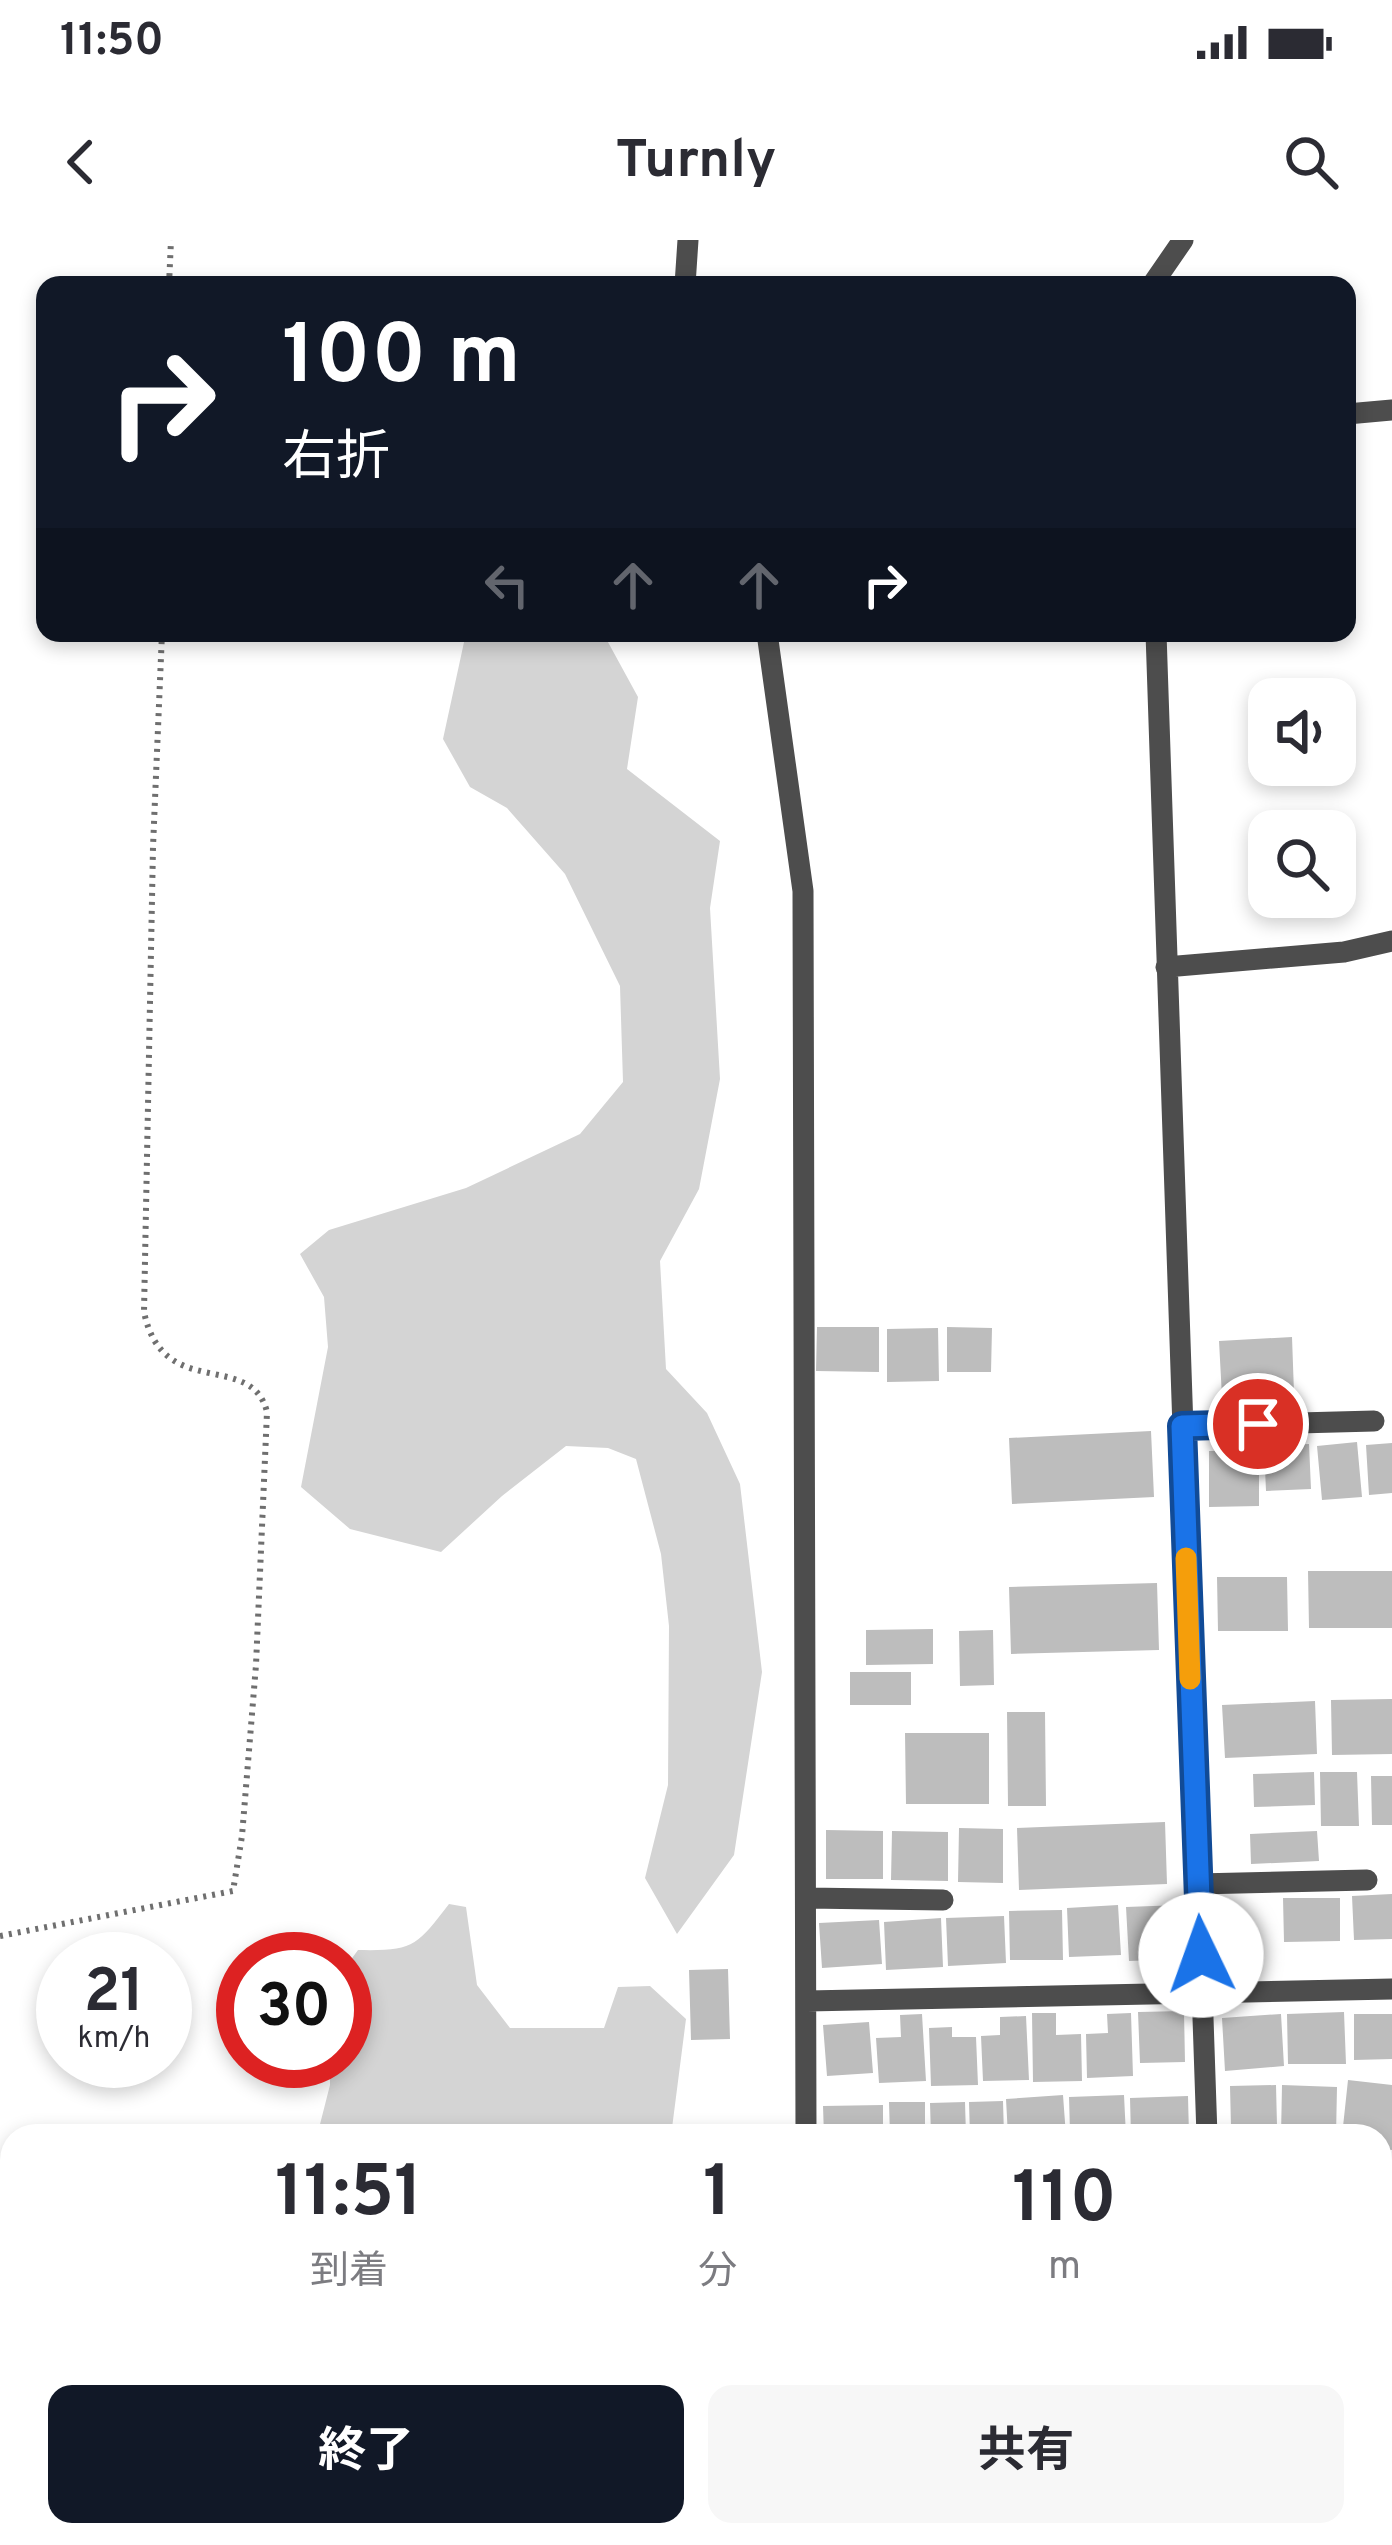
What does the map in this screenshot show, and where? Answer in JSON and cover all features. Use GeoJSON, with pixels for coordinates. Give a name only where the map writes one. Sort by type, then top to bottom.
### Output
{"type":"FeatureCollection","features":[{"type":"Feature","properties":{"kind":"street"},"geometry":{"type":"LineString","coordinates":[[686,276],[688,240]]}},
{"type":"Feature","properties":{"kind":"street"},"geometry":{"type":"LineString","coordinates":[[1158,276],[1183,240]]}},
{"type":"Feature","properties":{"kind":"street"},"geometry":{"type":"LineString","coordinates":[[1356,413],[1392,410]]}},
{"type":"Feature","properties":{"kind":"street"},"geometry":{"type":"LineString","coordinates":[[768,642],[803,891],[806,2124]]}},
{"type":"Feature","properties":{"kind":"street"},"geometry":{"type":"LineString","coordinates":[[1156,642],[1207,2124]]}},
{"type":"Feature","properties":{"kind":"street"},"geometry":{"type":"LineString","coordinates":[[1166,967],[1344,952],[1392,941]]}},
{"type":"Feature","properties":{"kind":"street"},"geometry":{"type":"LineString","coordinates":[[1182,1426],[1374,1421]]}},
{"type":"Feature","properties":{"kind":"street"},"geometry":{"type":"LineString","coordinates":[[1197,1884],[1367,1880]]}},
{"type":"Feature","properties":{"kind":"street"},"geometry":{"type":"LineString","coordinates":[[808,1898],[943,1900]]}},
{"type":"Feature","properties":{"kind":"street"},"geometry":{"type":"LineString","coordinates":[[807,2001],[1392,1989]]}},
{"type":"Feature","properties":{"kind":"path"},"geometry":{"type":"LineString","coordinates":[[169,276],[171,240]]}},
{"type":"Feature","properties":{"kind":"path"},"geometry":{"type":"LineString","coordinates":[[0,1936],[233,1891],[242,1836],[263,1575],[267,1412],[257,1390],[245,1383],[190,1370],[165,1355],[148,1333],[143,1298],[162,642]]}},
{"type":"Feature","properties":{"kind":"shaded area"},"geometry":{"type":"Polygon","coordinates":[[[464,642],[608,642],[638,697],[627,769],[720,841],[710,908],[720,1079],[699,1189],[660,1261],[666,1369],[707,1413],[740,1484],[762,1672],[734,1855],[677,1934],[645,1878],[668,1785],[669,1626],[661,1554],[636,1459],[608,1448],[566,1446],[441,1552],[350,1529],[301,1487],[328,1347],[324,1297],[300,1254],[329,1230],[466,1188],[580,1134],[623,1082],[620,986],[565,874],[507,808],[470,787],[443,739],[464,642]]]}},
{"type":"Feature","properties":{"kind":"shaded area"},"geometry":{"type":"Polygon","coordinates":[[[449,1904],[466,1907],[477,1985],[510,2028],[604,2028],[618,1987],[650,1986],[686,2019],[673,2124],[320,2124],[329,2088],[372,2088],[372,1950],[402,1947],[420,1938],[449,1904]]]}},
{"type":"Feature","properties":{"kind":"building"},"geometry":{"type":"Polygon","coordinates":[[[817,1327],[879,1327],[879,1372],[816,1371],[817,1327]]]}},
{"type":"Feature","properties":{"kind":"building"},"geometry":{"type":"Polygon","coordinates":[[[947,1327],[992,1328],[991,1372],[947,1372],[947,1327]]]}},
{"type":"Feature","properties":{"kind":"building"},"geometry":{"type":"Polygon","coordinates":[[[938,1328],[939,1381],[887,1382],[887,1329],[938,1328]]]}},
{"type":"Feature","properties":{"kind":"building"},"geometry":{"type":"Polygon","coordinates":[[[1292,1337],[1294,1393],[1222,1397],[1219,1341],[1292,1337]]]}},
{"type":"Feature","properties":{"kind":"building"},"geometry":{"type":"Polygon","coordinates":[[[1151,1431],[1154,1497],[1012,1504],[1009,1438],[1151,1431]]]}},
{"type":"Feature","properties":{"kind":"building"},"geometry":{"type":"Polygon","coordinates":[[[1357,1442],[1362,1497],[1322,1500],[1317,1446],[1357,1442]]]}},
{"type":"Feature","properties":{"kind":"building"},"geometry":{"type":"Polygon","coordinates":[[[1392,1443],[1392,1493],[1369,1495],[1366,1445],[1392,1443]]]}},
{"type":"Feature","properties":{"kind":"building"},"geometry":{"type":"Polygon","coordinates":[[[1309,1444],[1311,1489],[1266,1491],[1264,1446],[1309,1444]]]}},
{"type":"Feature","properties":{"kind":"building"},"geometry":{"type":"Polygon","coordinates":[[[1259,1450],[1259,1506],[1209,1507],[1209,1451],[1259,1450]]]}},
{"type":"Feature","properties":{"kind":"building"},"geometry":{"type":"Polygon","coordinates":[[[1308,1571],[1392,1571],[1392,1628],[1309,1628],[1308,1571]]]}},
{"type":"Feature","properties":{"kind":"building"},"geometry":{"type":"Polygon","coordinates":[[[1217,1577],[1287,1577],[1288,1631],[1218,1631],[1217,1577]]]}},
{"type":"Feature","properties":{"kind":"building"},"geometry":{"type":"Polygon","coordinates":[[[1157,1583],[1159,1650],[1011,1654],[1009,1587],[1157,1583]]]}},
{"type":"Feature","properties":{"kind":"building"},"geometry":{"type":"Polygon","coordinates":[[[933,1629],[933,1664],[866,1665],[866,1630],[933,1629]]]}},
{"type":"Feature","properties":{"kind":"building"},"geometry":{"type":"Polygon","coordinates":[[[993,1630],[994,1685],[960,1686],[959,1631],[993,1630]]]}},
{"type":"Feature","properties":{"kind":"building"},"geometry":{"type":"Polygon","coordinates":[[[850,1672],[911,1672],[911,1705],[850,1705],[850,1672]]]}},
{"type":"Feature","properties":{"kind":"building"},"geometry":{"type":"Polygon","coordinates":[[[1392,1699],[1392,1754],[1332,1755],[1331,1700],[1392,1699]]]}},
{"type":"Feature","properties":{"kind":"building"},"geometry":{"type":"Polygon","coordinates":[[[1315,1701],[1317,1754],[1225,1758],[1222,1705],[1315,1701]]]}},
{"type":"Feature","properties":{"kind":"building"},"geometry":{"type":"Polygon","coordinates":[[[1007,1712],[1045,1712],[1046,1806],[1008,1806],[1007,1712]]]}},
{"type":"Feature","properties":{"kind":"building"},"geometry":{"type":"Polygon","coordinates":[[[905,1733],[989,1733],[989,1804],[906,1804],[905,1733]]]}},
{"type":"Feature","properties":{"kind":"building"},"geometry":{"type":"Polygon","coordinates":[[[1314,1772],[1315,1805],[1254,1807],[1253,1774],[1314,1772]]]}},
{"type":"Feature","properties":{"kind":"building"},"geometry":{"type":"Polygon","coordinates":[[[1320,1772],[1357,1772],[1359,1826],[1321,1826],[1320,1772]]]}},
{"type":"Feature","properties":{"kind":"building"},"geometry":{"type":"Polygon","coordinates":[[[1371,1776],[1392,1776],[1392,1825],[1372,1825],[1371,1776]]]}},
{"type":"Feature","properties":{"kind":"building"},"geometry":{"type":"Polygon","coordinates":[[[1165,1822],[1167,1884],[1019,1890],[1017,1828],[1165,1822]]]}},
{"type":"Feature","properties":{"kind":"building"},"geometry":{"type":"Polygon","coordinates":[[[959,1828],[1003,1829],[1003,1883],[958,1882],[959,1828]]]}},
{"type":"Feature","properties":{"kind":"building"},"geometry":{"type":"Polygon","coordinates":[[[826,1830],[883,1831],[883,1879],[826,1879],[826,1830]]]}},
{"type":"Feature","properties":{"kind":"building"},"geometry":{"type":"Polygon","coordinates":[[[892,1831],[948,1832],[948,1881],[891,1880],[892,1831]]]}},
{"type":"Feature","properties":{"kind":"building"},"geometry":{"type":"Polygon","coordinates":[[[1317,1831],[1319,1861],[1251,1864],[1250,1834],[1317,1831]]]}},
{"type":"Feature","properties":{"kind":"building"},"geometry":{"type":"Polygon","coordinates":[[[1392,1894],[1392,1939],[1354,1940],[1352,1896],[1392,1894]]]}},
{"type":"Feature","properties":{"kind":"building"},"geometry":{"type":"Polygon","coordinates":[[[1283,1898],[1340,1898],[1340,1941],[1284,1942],[1283,1898]]]}},
{"type":"Feature","properties":{"kind":"building"},"geometry":{"type":"Polygon","coordinates":[[[1118,1905],[1121,1955],[1069,1957],[1067,1908],[1118,1905]]]}},
{"type":"Feature","properties":{"kind":"building"},"geometry":{"type":"Polygon","coordinates":[[[1180,1905],[1182,1959],[1129,1961],[1126,1907],[1180,1905]]]}},
{"type":"Feature","properties":{"kind":"building"},"geometry":{"type":"Polygon","coordinates":[[[1062,1910],[1063,1960],[1010,1960],[1009,1911],[1062,1910]]]}},
{"type":"Feature","properties":{"kind":"building"},"geometry":{"type":"Polygon","coordinates":[[[1004,1916],[1006,1963],[948,1966],[946,1918],[1004,1916]]]}},
{"type":"Feature","properties":{"kind":"building"},"geometry":{"type":"Polygon","coordinates":[[[941,1918],[943,1967],[886,1970],[884,1922],[941,1918]]]}},
{"type":"Feature","properties":{"kind":"building"},"geometry":{"type":"Polygon","coordinates":[[[879,1920],[882,1964],[822,1968],[819,1923],[879,1920]]]}},
{"type":"Feature","properties":{"kind":"building"},"geometry":{"type":"Polygon","coordinates":[[[728,1969],[730,2039],[691,2040],[689,1970],[728,1969]]]}},
{"type":"Feature","properties":{"kind":"building"},"geometry":{"type":"Polygon","coordinates":[[[1184,2011],[1185,2062],[1140,2063],[1138,2012],[1184,2011]]]}},
{"type":"Feature","properties":{"kind":"building"},"geometry":{"type":"Polygon","coordinates":[[[1344,2012],[1346,2064],[1288,2064],[1287,2014],[1344,2012]]]}},
{"type":"Feature","properties":{"kind":"building"},"geometry":{"type":"Polygon","coordinates":[[[1032,2013],[1056,2013],[1056,2035],[1081,2034],[1082,2081],[1033,2082],[1032,2013]]]}},
{"type":"Feature","properties":{"kind":"building"},"geometry":{"type":"Polygon","coordinates":[[[1131,2013],[1133,2076],[1087,2078],[1086,2034],[1108,2033],[1107,2014],[1131,2013]]]}},
{"type":"Feature","properties":{"kind":"building"},"geometry":{"type":"Polygon","coordinates":[[[922,2014],[926,2081],[879,2083],[876,2038],[901,2037],[900,2015],[922,2014]]]}},
{"type":"Feature","properties":{"kind":"building"},"geometry":{"type":"Polygon","coordinates":[[[1281,2014],[1284,2066],[1225,2071],[1222,2018],[1281,2014]]]}},
{"type":"Feature","properties":{"kind":"building"},"geometry":{"type":"Polygon","coordinates":[[[1354,2014],[1392,2014],[1392,2059],[1354,2060],[1354,2014]]]}},
{"type":"Feature","properties":{"kind":"building"},"geometry":{"type":"Polygon","coordinates":[[[1026,2016],[1029,2080],[983,2081],[981,2036],[1000,2035],[1000,2017],[1026,2016]]]}},
{"type":"Feature","properties":{"kind":"building"},"geometry":{"type":"Polygon","coordinates":[[[869,2022],[873,2073],[827,2076],[823,2025],[869,2022]]]}},
{"type":"Feature","properties":{"kind":"building"},"geometry":{"type":"Polygon","coordinates":[[[952,2027],[952,2037],[976,2037],[978,2085],[931,2086],[929,2028],[952,2027]]]}},
{"type":"Feature","properties":{"kind":"building"},"geometry":{"type":"Polygon","coordinates":[[[1348,2080],[1392,2085],[1392,2124],[1343,2124],[1348,2080]]]}},
{"type":"Feature","properties":{"kind":"building"},"geometry":{"type":"Polygon","coordinates":[[[1276,2085],[1277,2124],[1231,2124],[1230,2086],[1276,2085]]]}},
{"type":"Feature","properties":{"kind":"building"},"geometry":{"type":"Polygon","coordinates":[[[1282,2085],[1337,2087],[1336,2124],[1281,2124],[1282,2085]]]}},
{"type":"Feature","properties":{"kind":"building"},"geometry":{"type":"Polygon","coordinates":[[[1063,2095],[1065,2124],[1007,2124],[1006,2099],[1063,2095]]]}},
{"type":"Feature","properties":{"kind":"building"},"geometry":{"type":"Polygon","coordinates":[[[1124,2095],[1125,2124],[1070,2124],[1069,2097],[1124,2095]]]}},
{"type":"Feature","properties":{"kind":"building"},"geometry":{"type":"Polygon","coordinates":[[[1188,2096],[1189,2124],[1131,2124],[1130,2098],[1188,2096]]]}},
{"type":"Feature","properties":{"kind":"building"},"geometry":{"type":"Polygon","coordinates":[[[1003,2101],[1004,2124],[970,2124],[969,2102],[1003,2101]]]}},
{"type":"Feature","properties":{"kind":"building"},"geometry":{"type":"Polygon","coordinates":[[[889,2102],[925,2102],[925,2124],[890,2124],[889,2102]]]}},
{"type":"Feature","properties":{"kind":"building"},"geometry":{"type":"Polygon","coordinates":[[[965,2102],[966,2124],[931,2124],[930,2103],[965,2102]]]}},
{"type":"Feature","properties":{"kind":"building"},"geometry":{"type":"Polygon","coordinates":[[[883,2105],[883,2124],[824,2124],[823,2106],[883,2105]]]}},
{"type":"Feature","properties":{"kind":"slow traffic"},"geometry":{"type":"LineString","coordinates":[[1186,1558],[1190,1679]]}},
{"type":"Feature","properties":{"kind":"route"},"geometry":{"type":"LineString","coordinates":[[1201,1955],[1182,1426],[1258,1424]]}}]}
